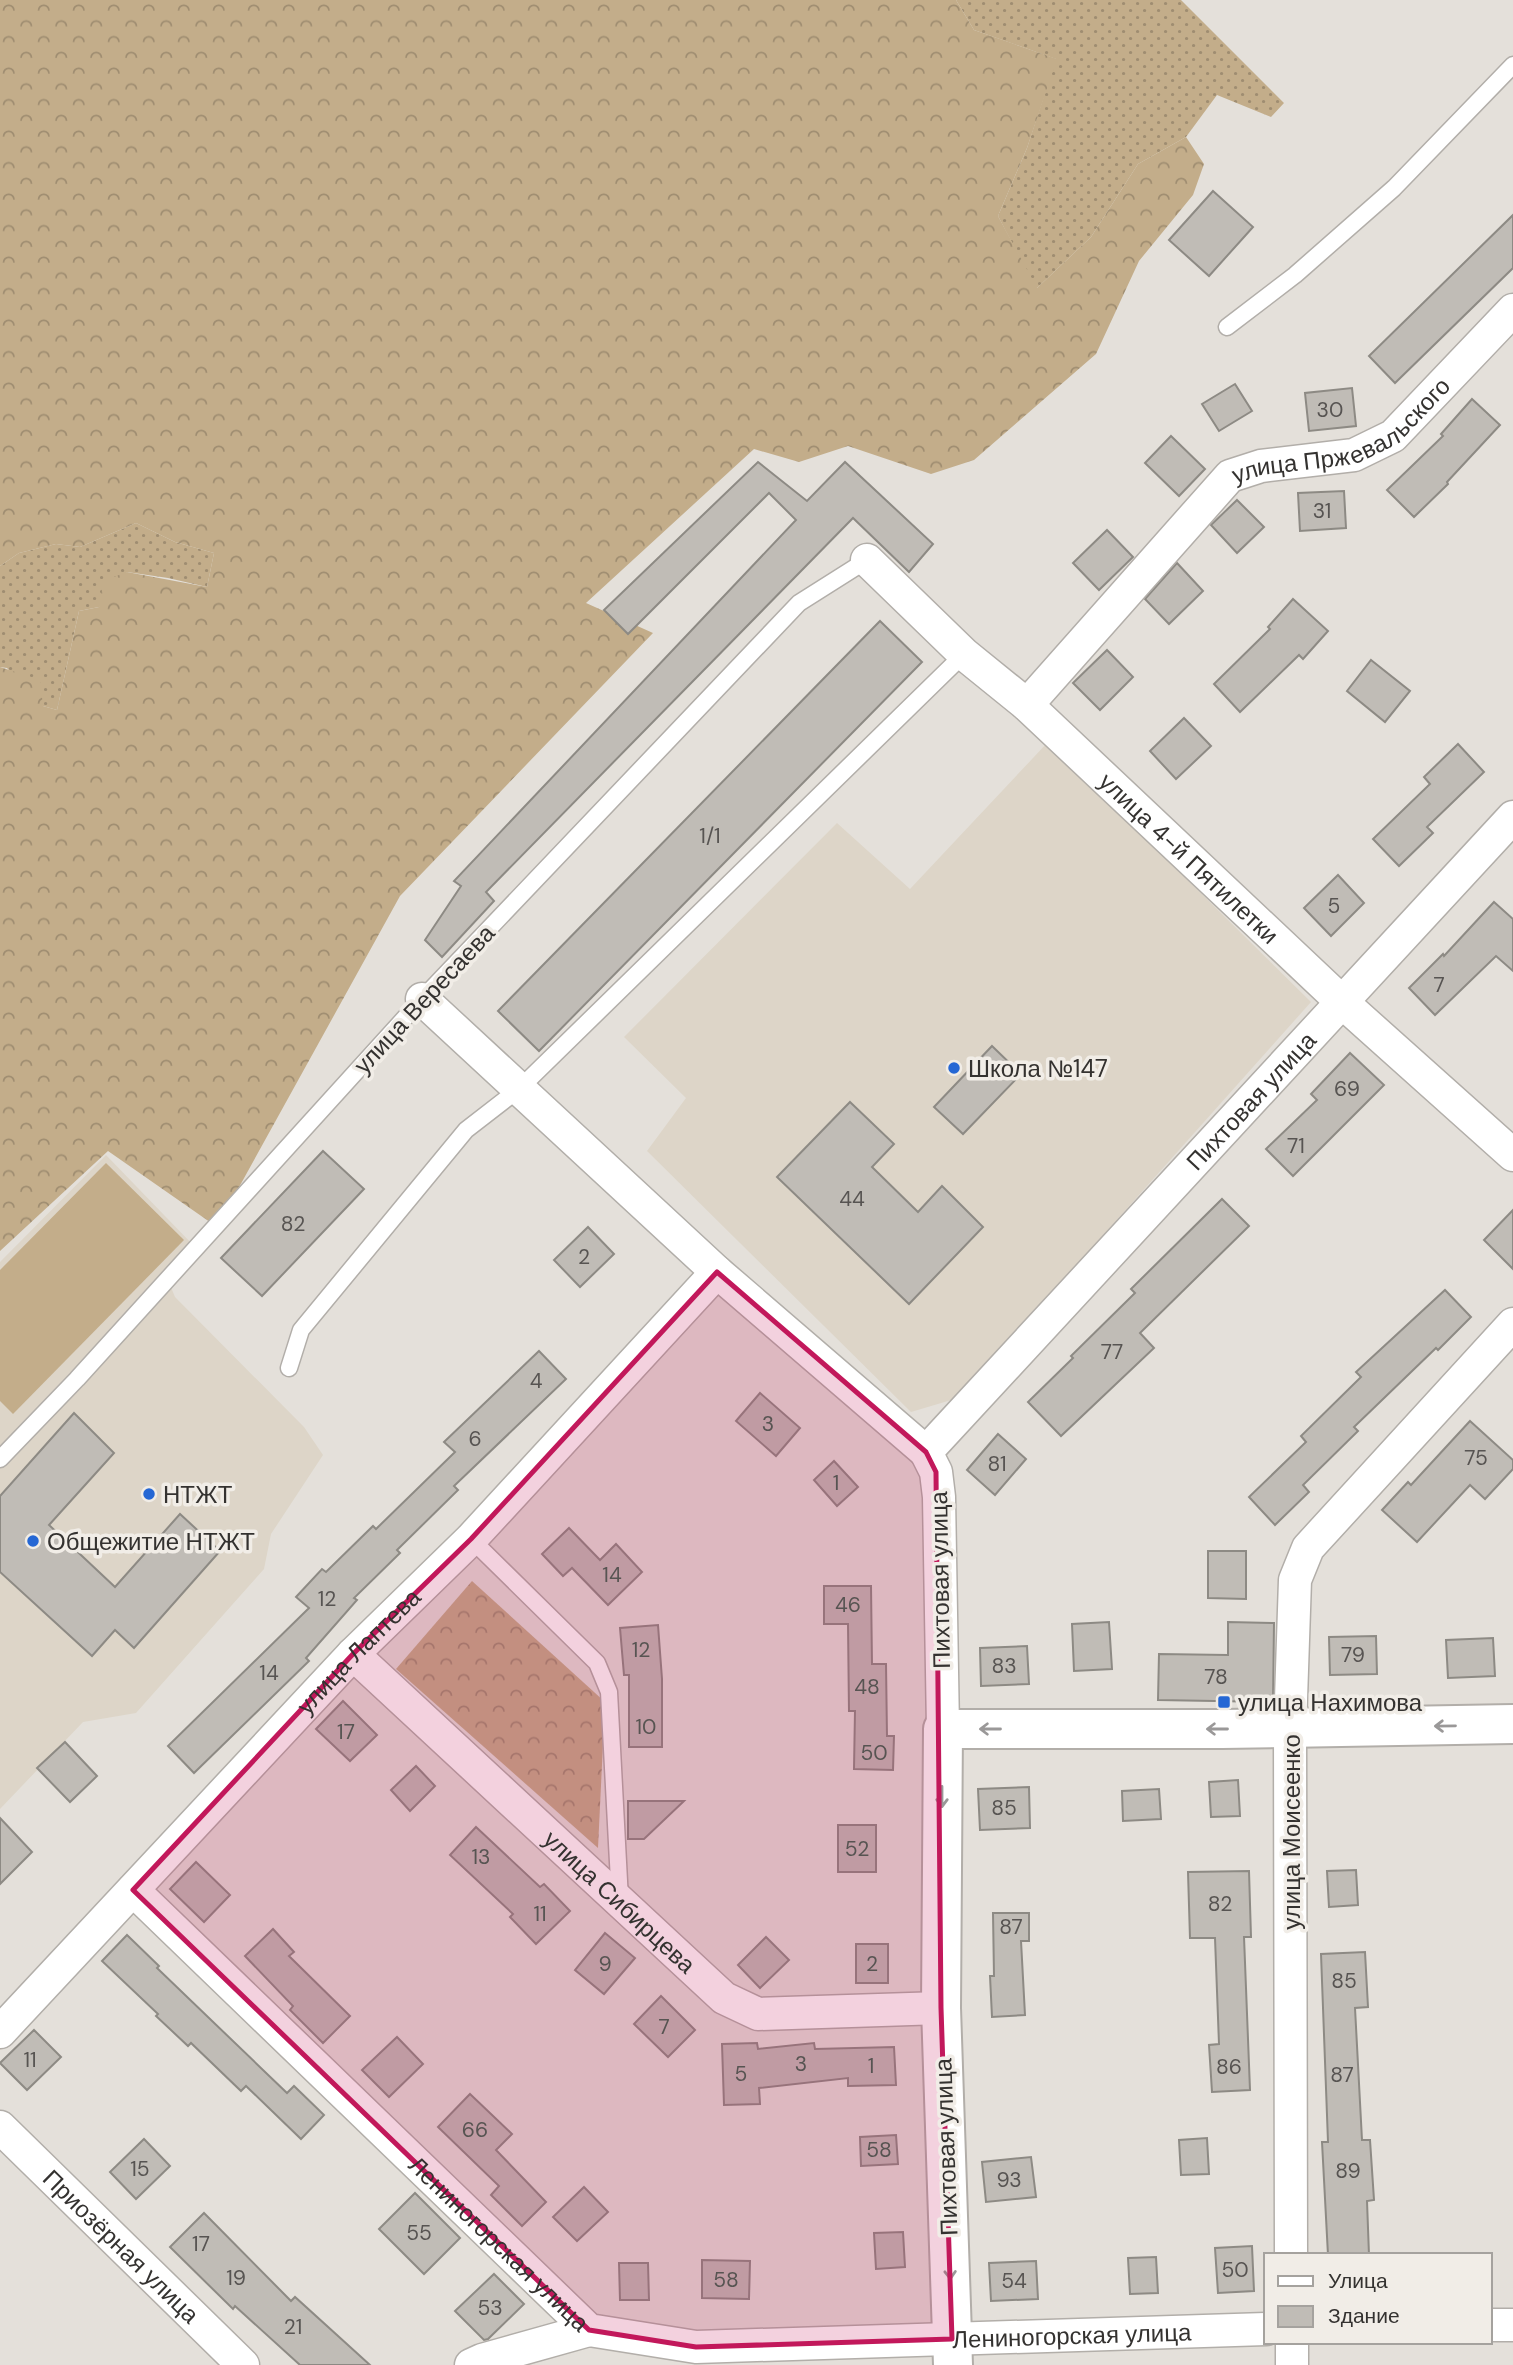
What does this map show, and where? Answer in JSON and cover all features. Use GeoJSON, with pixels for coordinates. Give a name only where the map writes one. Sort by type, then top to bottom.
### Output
{"type":"FeatureCollection","features":[{"type":"Feature","properties":{"kind":"street","name":"улица Пржевальского"},"geometry":{"type":"LineString","coordinates":[[1027,705],[1230,475],[1261,467],[1354,455],[1393,436],[1513,310]]}},
{"type":"Feature","properties":{"kind":"street","name":"улица 4-й Пятилетки"},"geometry":{"type":"LineString","coordinates":[[867,560],[964,654],[1027,705],[1342,1002],[1513,1155]]}},
{"type":"Feature","properties":{"kind":"street","name":"Пихтовая улица"},"geometry":{"type":"LineString","coordinates":[[952,2352],[941,2008],[943,1729],[939,1497],[936,1472],[926,1452],[1513,817]]}},
{"type":"Feature","properties":{"kind":"street"},"geometry":{"type":"LineString","coordinates":[[422,999],[717,1272],[926,1452]]}},
{"type":"Feature","properties":{"kind":"street","name":"улица Лаптева"},"geometry":{"type":"LineString","coordinates":[[0,2032],[353,1654],[471,1539],[717,1272]]}},
{"type":"Feature","properties":{"kind":"street","name":"улица Моисеенко"},"geometry":{"type":"LineString","coordinates":[[1291,2253],[1290,1729],[1295,1580],[1308,1548],[1513,1324]]}},
{"type":"Feature","properties":{"kind":"street","name":"улица Сибирцева"},"geometry":{"type":"LineString","coordinates":[[353,1654],[724,1998],[758,2014],[941,2008]]}},
{"type":"Feature","properties":{"kind":"street"},"geometry":{"type":"LineString","coordinates":[[943,1729],[1290,1729],[1513,1724]]}},
{"type":"Feature","properties":{"kind":"street","name":"Лениногорская улица"},"geometry":{"type":"LineString","coordinates":[[133,1890],[589,2330],[696,2356],[952,2352],[1264,2329]]}},
{"type":"Feature","properties":{"kind":"street","name":"Приозёрная улица"},"geometry":{"type":"LineString","coordinates":[[0,2127],[243,2365]]}},
{"type":"Feature","properties":{"kind":"street"},"geometry":{"type":"LineString","coordinates":[[1492,2325],[1513,2325]]}},
{"type":"Feature","properties":{"kind":"street"},"geometry":{"type":"LineString","coordinates":[[471,2365],[589,2330]]}},
{"type":"Feature","properties":{"kind":"street"},"geometry":{"type":"LineString","coordinates":[[1292,2344],[1292,2365]]}},
{"type":"Feature","properties":{"kind":"lane"},"geometry":{"type":"LineString","coordinates":[[1227,327],[1295,275],[1394,188],[1513,65]]}},
{"type":"Feature","properties":{"kind":"lane","name":"улица Вересаева"},"geometry":{"type":"LineString","coordinates":[[0,1459],[77,1379],[422,999],[799,603],[867,560]]}},
{"type":"Feature","properties":{"kind":"lane"},"geometry":{"type":"LineString","coordinates":[[289,1367],[301,1330],[466,1130],[519,1089],[964,654]]}},
{"type":"Feature","properties":{"kind":"lane"},"geometry":{"type":"LineString","coordinates":[[471,1539],[597,1663],[609,1692],[620,1900]]}},
{"type":"Feature","properties":{"kind":"highlighted area"},"geometry":{"type":"Polygon","coordinates":[[[717,1272],[926,1452],[936,1472],[941,2008],[952,2339],[696,2347],[589,2330],[133,1890],[353,1654],[471,1539],[717,1272]]]}},
{"type":"Feature","properties":{"kind":"shaded area","name":"Школа №147"},"geometry":{"type":"Polygon","coordinates":[[[1048,742],[1311,1002],[958,1398],[911,1412],[647,1151],[686,1098],[624,1037],[837,823],[910,889],[1048,742]]]}},
{"type":"Feature","properties":{"kind":"shaded area","name":"НТЖТ"},"geometry":{"type":"Polygon","coordinates":[[[106,1155],[194,1246],[167,1278],[175,1297],[304,1427],[323,1455],[271,1534],[264,1569],[136,1713],[83,1722],[0,1809],[0,1262],[106,1155]]]}},
{"type":"Feature","properties":{"kind":"green space"},"geometry":{"type":"Polygon","coordinates":[[[0,0],[956,0],[974,30],[1057,59],[1027,148],[998,216],[1037,288],[1091,237],[1138,164],[1186,137],[1204,164],[1193,195],[1139,261],[1096,354],[974,460],[931,474],[848,446],[799,462],[754,449],[586,603],[653,633],[400,896],[217,1227],[108,1151],[0,1251],[0,667],[40,680],[43,706],[57,710],[79,611],[99,607],[103,581],[127,572],[207,587],[214,553],[175,542],[136,523],[80,547],[56,544],[19,553],[0,566],[0,0]]]}},
{"type":"Feature","properties":{"kind":"green space"},"geometry":{"type":"Polygon","coordinates":[[[956,0],[1181,0],[1284,103],[1271,117],[1217,95],[1186,137],[1138,164],[1091,237],[1036,289],[998,216],[1027,148],[1056,59],[974,30],[956,0]]]}},
{"type":"Feature","properties":{"kind":"green space"},"geometry":{"type":"Polygon","coordinates":[[[136,523],[175,542],[214,553],[207,587],[127,572],[99,607],[79,611],[57,710],[43,706],[7,668],[0,667],[0,566],[19,553],[56,544],[80,547],[136,523]]]}},
{"type":"Feature","properties":{"kind":"green space"},"geometry":{"type":"Polygon","coordinates":[[[106,1163],[184,1240],[13,1414],[0,1401],[0,1270],[106,1163]]]}},
{"type":"Feature","properties":{"kind":"green space"},"geometry":{"type":"Polygon","coordinates":[[[472,1581],[605,1702],[598,1848],[396,1669],[472,1581]]]}},
{"type":"Feature","properties":{"kind":"building"},"geometry":{"type":"Polygon","coordinates":[[[1213,191],[1253,227],[1209,276],[1169,240],[1213,191]]]}},
{"type":"Feature","properties":{"kind":"building"},"geometry":{"type":"Polygon","coordinates":[[[1513,215],[1513,268],[1395,383],[1369,356],[1513,215]]]}},
{"type":"Feature","properties":{"kind":"building"},"geometry":{"type":"Polygon","coordinates":[[[1235,384],[1252,411],[1219,431],[1202,404],[1235,384]]]}},
{"type":"Feature","properties":{"kind":"building"},"geometry":{"type":"Polygon","coordinates":[[[1352,388],[1356,426],[1309,431],[1305,393],[1352,388]]]}},
{"type":"Feature","properties":{"kind":"building"},"geometry":{"type":"Polygon","coordinates":[[[1472,399],[1500,425],[1448,484],[1414,517],[1387,490],[1443,436],[1441,434],[1472,399]]]}},
{"type":"Feature","properties":{"kind":"building"},"geometry":{"type":"Polygon","coordinates":[[[1171,436],[1205,469],[1179,496],[1145,463],[1171,436]]]}},
{"type":"Feature","properties":{"kind":"building"},"geometry":{"type":"Polygon","coordinates":[[[758,462],[807,501],[845,462],[933,544],[909,572],[853,518],[486,892],[494,901],[442,957],[425,940],[461,886],[454,881],[796,520],[769,493],[628,634],[604,610],[758,462]]]}},
{"type":"Feature","properties":{"kind":"building"},"geometry":{"type":"Polygon","coordinates":[[[1344,491],[1346,528],[1300,531],[1298,493],[1344,491]]]}},
{"type":"Feature","properties":{"kind":"building"},"geometry":{"type":"Polygon","coordinates":[[[1237,500],[1264,527],[1237,553],[1211,525],[1237,500]]]}},
{"type":"Feature","properties":{"kind":"building"},"geometry":{"type":"Polygon","coordinates":[[[1107,530],[1133,557],[1099,590],[1073,563],[1107,530]]]}},
{"type":"Feature","properties":{"kind":"building"},"geometry":{"type":"Polygon","coordinates":[[[1177,563],[1203,591],[1169,624],[1145,599],[1177,563]]]}},
{"type":"Feature","properties":{"kind":"building"},"geometry":{"type":"Polygon","coordinates":[[[1293,599],[1328,631],[1303,659],[1299,655],[1240,712],[1214,684],[1270,629],[1268,627],[1293,599]]]}},
{"type":"Feature","properties":{"kind":"building"},"geometry":{"type":"Polygon","coordinates":[[[880,621],[922,662],[539,1051],[498,1011],[880,621]]]}},
{"type":"Feature","properties":{"kind":"building"},"geometry":{"type":"Polygon","coordinates":[[[1107,650],[1133,677],[1100,710],[1073,683],[1107,650]]]}},
{"type":"Feature","properties":{"kind":"building"},"geometry":{"type":"Polygon","coordinates":[[[1371,660],[1410,691],[1385,722],[1347,691],[1371,660]]]}},
{"type":"Feature","properties":{"kind":"building"},"geometry":{"type":"Polygon","coordinates":[[[1184,718],[1211,746],[1176,779],[1150,751],[1184,718]]]}},
{"type":"Feature","properties":{"kind":"building"},"geometry":{"type":"Polygon","coordinates":[[[1458,744],[1484,772],[1427,827],[1433,833],[1399,866],[1373,839],[1430,784],[1424,777],[1458,744]]]}},
{"type":"Feature","properties":{"kind":"building"},"geometry":{"type":"Polygon","coordinates":[[[1338,875],[1364,903],[1331,936],[1304,908],[1338,875]]]}},
{"type":"Feature","properties":{"kind":"building"},"geometry":{"type":"Polygon","coordinates":[[[1494,902],[1513,919],[1513,971],[1496,956],[1435,1015],[1409,988],[1443,954],[1444,956],[1494,902]]]}},
{"type":"Feature","properties":{"kind":"building"},"geometry":{"type":"Polygon","coordinates":[[[992,1046],[1021,1074],[963,1134],[934,1107],[992,1046]]]}},
{"type":"Feature","properties":{"kind":"building"},"geometry":{"type":"Polygon","coordinates":[[[1350,1053],[1384,1085],[1293,1176],[1266,1149],[1317,1100],[1311,1094],[1350,1053]]]}},
{"type":"Feature","properties":{"kind":"building"},"geometry":{"type":"Polygon","coordinates":[[[850,1102],[894,1144],[872,1167],[918,1212],[942,1186],[983,1227],[909,1304],[777,1177],[850,1102]]]}},
{"type":"Feature","properties":{"kind":"building"},"geometry":{"type":"Polygon","coordinates":[[[323,1151],[364,1189],[262,1296],[221,1258],[323,1151]]]}},
{"type":"Feature","properties":{"kind":"building"},"geometry":{"type":"Polygon","coordinates":[[[1222,1199],[1249,1226],[1140,1333],[1154,1348],[1061,1436],[1028,1402],[1135,1293],[1131,1289],[1222,1199]]]}},
{"type":"Feature","properties":{"kind":"building"},"geometry":{"type":"Polygon","coordinates":[[[1513,1210],[1513,1269],[1484,1240],[1513,1210]]]}},
{"type":"Feature","properties":{"kind":"building"},"geometry":{"type":"Polygon","coordinates":[[[588,1227],[614,1254],[580,1287],[554,1260],[588,1227]]]}},
{"type":"Feature","properties":{"kind":"building"},"geometry":{"type":"Polygon","coordinates":[[[1445,1290],[1471,1317],[1354,1427],[1358,1431],[1303,1485],[1309,1492],[1275,1525],[1249,1497],[1306,1442],[1301,1436],[1361,1377],[1356,1372],[1445,1290]]]}},
{"type":"Feature","properties":{"kind":"building"},"geometry":{"type":"Polygon","coordinates":[[[539,1351],[566,1379],[454,1486],[458,1490],[397,1550],[400,1553],[354,1598],[357,1600],[306,1658],[309,1661],[194,1773],[168,1746],[309,1608],[296,1597],[322,1569],[326,1572],[373,1526],[376,1529],[455,1452],[444,1442],[539,1351]]]}},
{"type":"Feature","properties":{"kind":"building"},"geometry":{"type":"Polygon","coordinates":[[[760,1393],[800,1428],[776,1456],[736,1421],[760,1393]]]}},
{"type":"Feature","properties":{"kind":"building","name":"Общежитие НТЖТ"},"geometry":{"type":"Polygon","coordinates":[[[74,1413],[114,1453],[49,1525],[115,1587],[180,1514],[220,1551],[134,1648],[115,1630],[92,1656],[0,1572],[0,1496],[74,1413]]]}},
{"type":"Feature","properties":{"kind":"building"},"geometry":{"type":"Polygon","coordinates":[[[1470,1421],[1513,1460],[1513,1469],[1485,1499],[1470,1485],[1417,1542],[1382,1510],[1408,1482],[1411,1485],[1470,1421]]]}},
{"type":"Feature","properties":{"kind":"building"},"geometry":{"type":"Polygon","coordinates":[[[998,1434],[1026,1459],[995,1495],[967,1470],[998,1434]]]}},
{"type":"Feature","properties":{"kind":"building"},"geometry":{"type":"Polygon","coordinates":[[[834,1461],[858,1487],[837,1506],[814,1480],[834,1461]]]}},
{"type":"Feature","properties":{"kind":"building"},"geometry":{"type":"Polygon","coordinates":[[[569,1528],[600,1560],[616,1544],[642,1572],[608,1605],[572,1568],[563,1576],[542,1554],[569,1528]]]}},
{"type":"Feature","properties":{"kind":"building"},"geometry":{"type":"Polygon","coordinates":[[[1208,1551],[1246,1551],[1246,1599],[1208,1598],[1208,1551]]]}},
{"type":"Feature","properties":{"kind":"building"},"geometry":{"type":"Polygon","coordinates":[[[824,1586],[871,1586],[872,1664],[886,1664],[887,1736],[894,1736],[893,1770],[854,1769],[855,1711],[849,1711],[848,1624],[824,1624],[824,1586]]]}},
{"type":"Feature","properties":{"kind":"building"},"geometry":{"type":"Polygon","coordinates":[[[1109,1622],[1112,1669],[1074,1671],[1072,1624],[1109,1622]]]}},
{"type":"Feature","properties":{"kind":"building"},"geometry":{"type":"Polygon","coordinates":[[[1228,1622],[1274,1623],[1273,1702],[1158,1700],[1159,1654],[1228,1655],[1228,1622]]]}},
{"type":"Feature","properties":{"kind":"building"},"geometry":{"type":"Polygon","coordinates":[[[658,1625],[662,1679],[662,1747],[629,1747],[629,1675],[624,1675],[620,1628],[658,1625]]]}},
{"type":"Feature","properties":{"kind":"building"},"geometry":{"type":"Polygon","coordinates":[[[1376,1636],[1377,1674],[1330,1675],[1329,1637],[1376,1636]]]}},
{"type":"Feature","properties":{"kind":"building"},"geometry":{"type":"Polygon","coordinates":[[[1493,1638],[1495,1676],[1448,1678],[1446,1640],[1493,1638]]]}},
{"type":"Feature","properties":{"kind":"building"},"geometry":{"type":"Polygon","coordinates":[[[1027,1646],[1029,1684],[981,1686],[980,1648],[1027,1646]]]}},
{"type":"Feature","properties":{"kind":"building"},"geometry":{"type":"Polygon","coordinates":[[[343,1701],[377,1735],[350,1761],[316,1729],[343,1701]]]}},
{"type":"Feature","properties":{"kind":"building"},"geometry":{"type":"Polygon","coordinates":[[[65,1742],[97,1776],[70,1802],[37,1768],[65,1742]]]}},
{"type":"Feature","properties":{"kind":"building"},"geometry":{"type":"Polygon","coordinates":[[[416,1766],[435,1786],[410,1811],[391,1790],[416,1766]]]}},
{"type":"Feature","properties":{"kind":"building"},"geometry":{"type":"Polygon","coordinates":[[[1238,1780],[1240,1816],[1211,1817],[1209,1782],[1238,1780]]]}},
{"type":"Feature","properties":{"kind":"building"},"geometry":{"type":"Polygon","coordinates":[[[1029,1787],[1030,1828],[980,1830],[978,1789],[1029,1787]]]}},
{"type":"Feature","properties":{"kind":"building"},"geometry":{"type":"Polygon","coordinates":[[[1159,1789],[1161,1819],[1123,1821],[1122,1791],[1159,1789]]]}},
{"type":"Feature","properties":{"kind":"building"},"geometry":{"type":"Polygon","coordinates":[[[628,1801],[684,1801],[644,1839],[628,1839],[628,1801]]]}},
{"type":"Feature","properties":{"kind":"building"},"geometry":{"type":"Polygon","coordinates":[[[0,1818],[32,1852],[0,1884],[0,1818]]]}},
{"type":"Feature","properties":{"kind":"building"},"geometry":{"type":"Polygon","coordinates":[[[838,1825],[876,1825],[876,1872],[838,1872],[838,1825]]]}},
{"type":"Feature","properties":{"kind":"building"},"geometry":{"type":"Polygon","coordinates":[[[476,1827],[540,1887],[544,1884],[570,1911],[536,1944],[510,1917],[513,1914],[450,1855],[476,1827]]]}},
{"type":"Feature","properties":{"kind":"building"},"geometry":{"type":"Polygon","coordinates":[[[196,1862],[230,1895],[204,1922],[170,1889],[196,1862]]]}},
{"type":"Feature","properties":{"kind":"building"},"geometry":{"type":"Polygon","coordinates":[[[1356,1870],[1358,1905],[1329,1907],[1327,1871],[1356,1870]]]}},
{"type":"Feature","properties":{"kind":"building"},"geometry":{"type":"Polygon","coordinates":[[[1249,1871],[1251,1937],[1244,1937],[1250,2090],[1212,2092],[1209,2045],[1219,2044],[1215,1938],[1190,1938],[1188,1872],[1249,1871]]]}},
{"type":"Feature","properties":{"kind":"building"},"geometry":{"type":"Polygon","coordinates":[[[993,1913],[1029,1913],[1029,1941],[1021,1941],[1025,2015],[992,2017],[990,1976],[994,1976],[993,1913]]]}},
{"type":"Feature","properties":{"kind":"building"},"geometry":{"type":"Polygon","coordinates":[[[273,1929],[294,1952],[289,1956],[350,2016],[323,2043],[290,2010],[293,2006],[245,1956],[273,1929]]]}},
{"type":"Feature","properties":{"kind":"building"},"geometry":{"type":"Polygon","coordinates":[[[605,1933],[635,1958],[604,1994],[575,1970],[605,1933]]]}},
{"type":"Feature","properties":{"kind":"building"},"geometry":{"type":"Polygon","coordinates":[[[127,1935],[159,1966],[157,1968],[287,2093],[294,2086],[324,2115],[301,2139],[246,2086],[241,2091],[191,2043],[188,2046],[102,1961],[127,1935]]]}},
{"type":"Feature","properties":{"kind":"building"},"geometry":{"type":"Polygon","coordinates":[[[766,1937],[789,1960],[760,1988],[738,1965],[766,1937]]]}},
{"type":"Feature","properties":{"kind":"building"},"geometry":{"type":"Polygon","coordinates":[[[856,1944],[888,1944],[888,1983],[856,1983],[856,1944]]]}},
{"type":"Feature","properties":{"kind":"building"},"geometry":{"type":"Polygon","coordinates":[[[1365,1952],[1368,2007],[1355,2008],[1362,2140],[1370,2140],[1374,2200],[1367,2201],[1369,2253],[1328,2253],[1322,2142],[1328,2142],[1321,1954],[1365,1952]]]}},
{"type":"Feature","properties":{"kind":"building"},"geometry":{"type":"Polygon","coordinates":[[[661,1996],[695,2030],[668,2057],[634,2024],[661,1996]]]}},
{"type":"Feature","properties":{"kind":"building"},"geometry":{"type":"Polygon","coordinates":[[[34,2030],[61,2057],[27,2090],[0,2063],[34,2030]]]}},
{"type":"Feature","properties":{"kind":"building"},"geometry":{"type":"Polygon","coordinates":[[[397,2037],[423,2064],[389,2097],[362,2070],[397,2037]]]}},
{"type":"Feature","properties":{"kind":"building"},"geometry":{"type":"Polygon","coordinates":[[[757,2043],[758,2049],[814,2043],[815,2049],[894,2047],[896,2085],[848,2086],[848,2078],[759,2088],[760,2104],[724,2105],[722,2044],[757,2043]]]}},
{"type":"Feature","properties":{"kind":"building"},"geometry":{"type":"Polygon","coordinates":[[[470,2094],[512,2134],[496,2150],[546,2202],[522,2226],[491,2195],[499,2186],[438,2127],[470,2094]]]}},
{"type":"Feature","properties":{"kind":"building"},"geometry":{"type":"Polygon","coordinates":[[[896,2135],[898,2164],[861,2166],[860,2137],[896,2135]]]}},
{"type":"Feature","properties":{"kind":"building"},"geometry":{"type":"Polygon","coordinates":[[[1207,2138],[1209,2174],[1181,2175],[1179,2140],[1207,2138]]]}},
{"type":"Feature","properties":{"kind":"building"},"geometry":{"type":"Polygon","coordinates":[[[144,2139],[170,2166],[136,2199],[110,2172],[144,2139]]]}},
{"type":"Feature","properties":{"kind":"building"},"geometry":{"type":"Polygon","coordinates":[[[1031,2157],[1036,2197],[986,2202],[982,2162],[1031,2157]]]}},
{"type":"Feature","properties":{"kind":"building"},"geometry":{"type":"Polygon","coordinates":[[[584,2187],[608,2212],[577,2241],[553,2217],[584,2187]]]}},
{"type":"Feature","properties":{"kind":"building"},"geometry":{"type":"Polygon","coordinates":[[[415,2193],[460,2238],[424,2274],[379,2229],[415,2193]]]}},
{"type":"Feature","properties":{"kind":"building"},"geometry":{"type":"Polygon","coordinates":[[[204,2213],[291,2301],[295,2297],[370,2365],[300,2365],[235,2306],[233,2309],[170,2247],[204,2213]]]}},
{"type":"Feature","properties":{"kind":"building"},"geometry":{"type":"Polygon","coordinates":[[[903,2232],[905,2267],[876,2269],[874,2233],[903,2232]]]}},
{"type":"Feature","properties":{"kind":"building"},"geometry":{"type":"Polygon","coordinates":[[[1252,2246],[1254,2291],[1218,2293],[1215,2248],[1252,2246]]]}},
{"type":"Feature","properties":{"kind":"building"},"geometry":{"type":"Polygon","coordinates":[[[1156,2257],[1158,2293],[1130,2294],[1128,2258],[1156,2257]]]}},
{"type":"Feature","properties":{"kind":"building"},"geometry":{"type":"Polygon","coordinates":[[[702,2260],[750,2261],[749,2299],[702,2298],[702,2260]]]}},
{"type":"Feature","properties":{"kind":"building"},"geometry":{"type":"Polygon","coordinates":[[[1036,2261],[1038,2299],[991,2301],[989,2263],[1036,2261]]]}},
{"type":"Feature","properties":{"kind":"building"},"geometry":{"type":"Polygon","coordinates":[[[619,2263],[648,2263],[649,2300],[620,2300],[619,2263]]]}},
{"type":"Feature","properties":{"kind":"building"},"geometry":{"type":"Polygon","coordinates":[[[494,2274],[524,2304],[484,2340],[455,2311],[494,2274]]]}},
{"type":"Feature","properties":{"kind":"place","name":"Школа №147"},"geometry":{"type":"Point","coordinates":[954,1068]}},
{"type":"Feature","properties":{"kind":"place","name":"НТЖТ"},"geometry":{"type":"Point","coordinates":[149,1494]}},
{"type":"Feature","properties":{"kind":"place","name":"Общежитие НТЖТ"},"geometry":{"type":"Point","coordinates":[33,1541]}},
{"type":"Feature","properties":{"kind":"place","name":"улица Нахимова"},"geometry":{"type":"Point","coordinates":[1224,1702]}}]}
